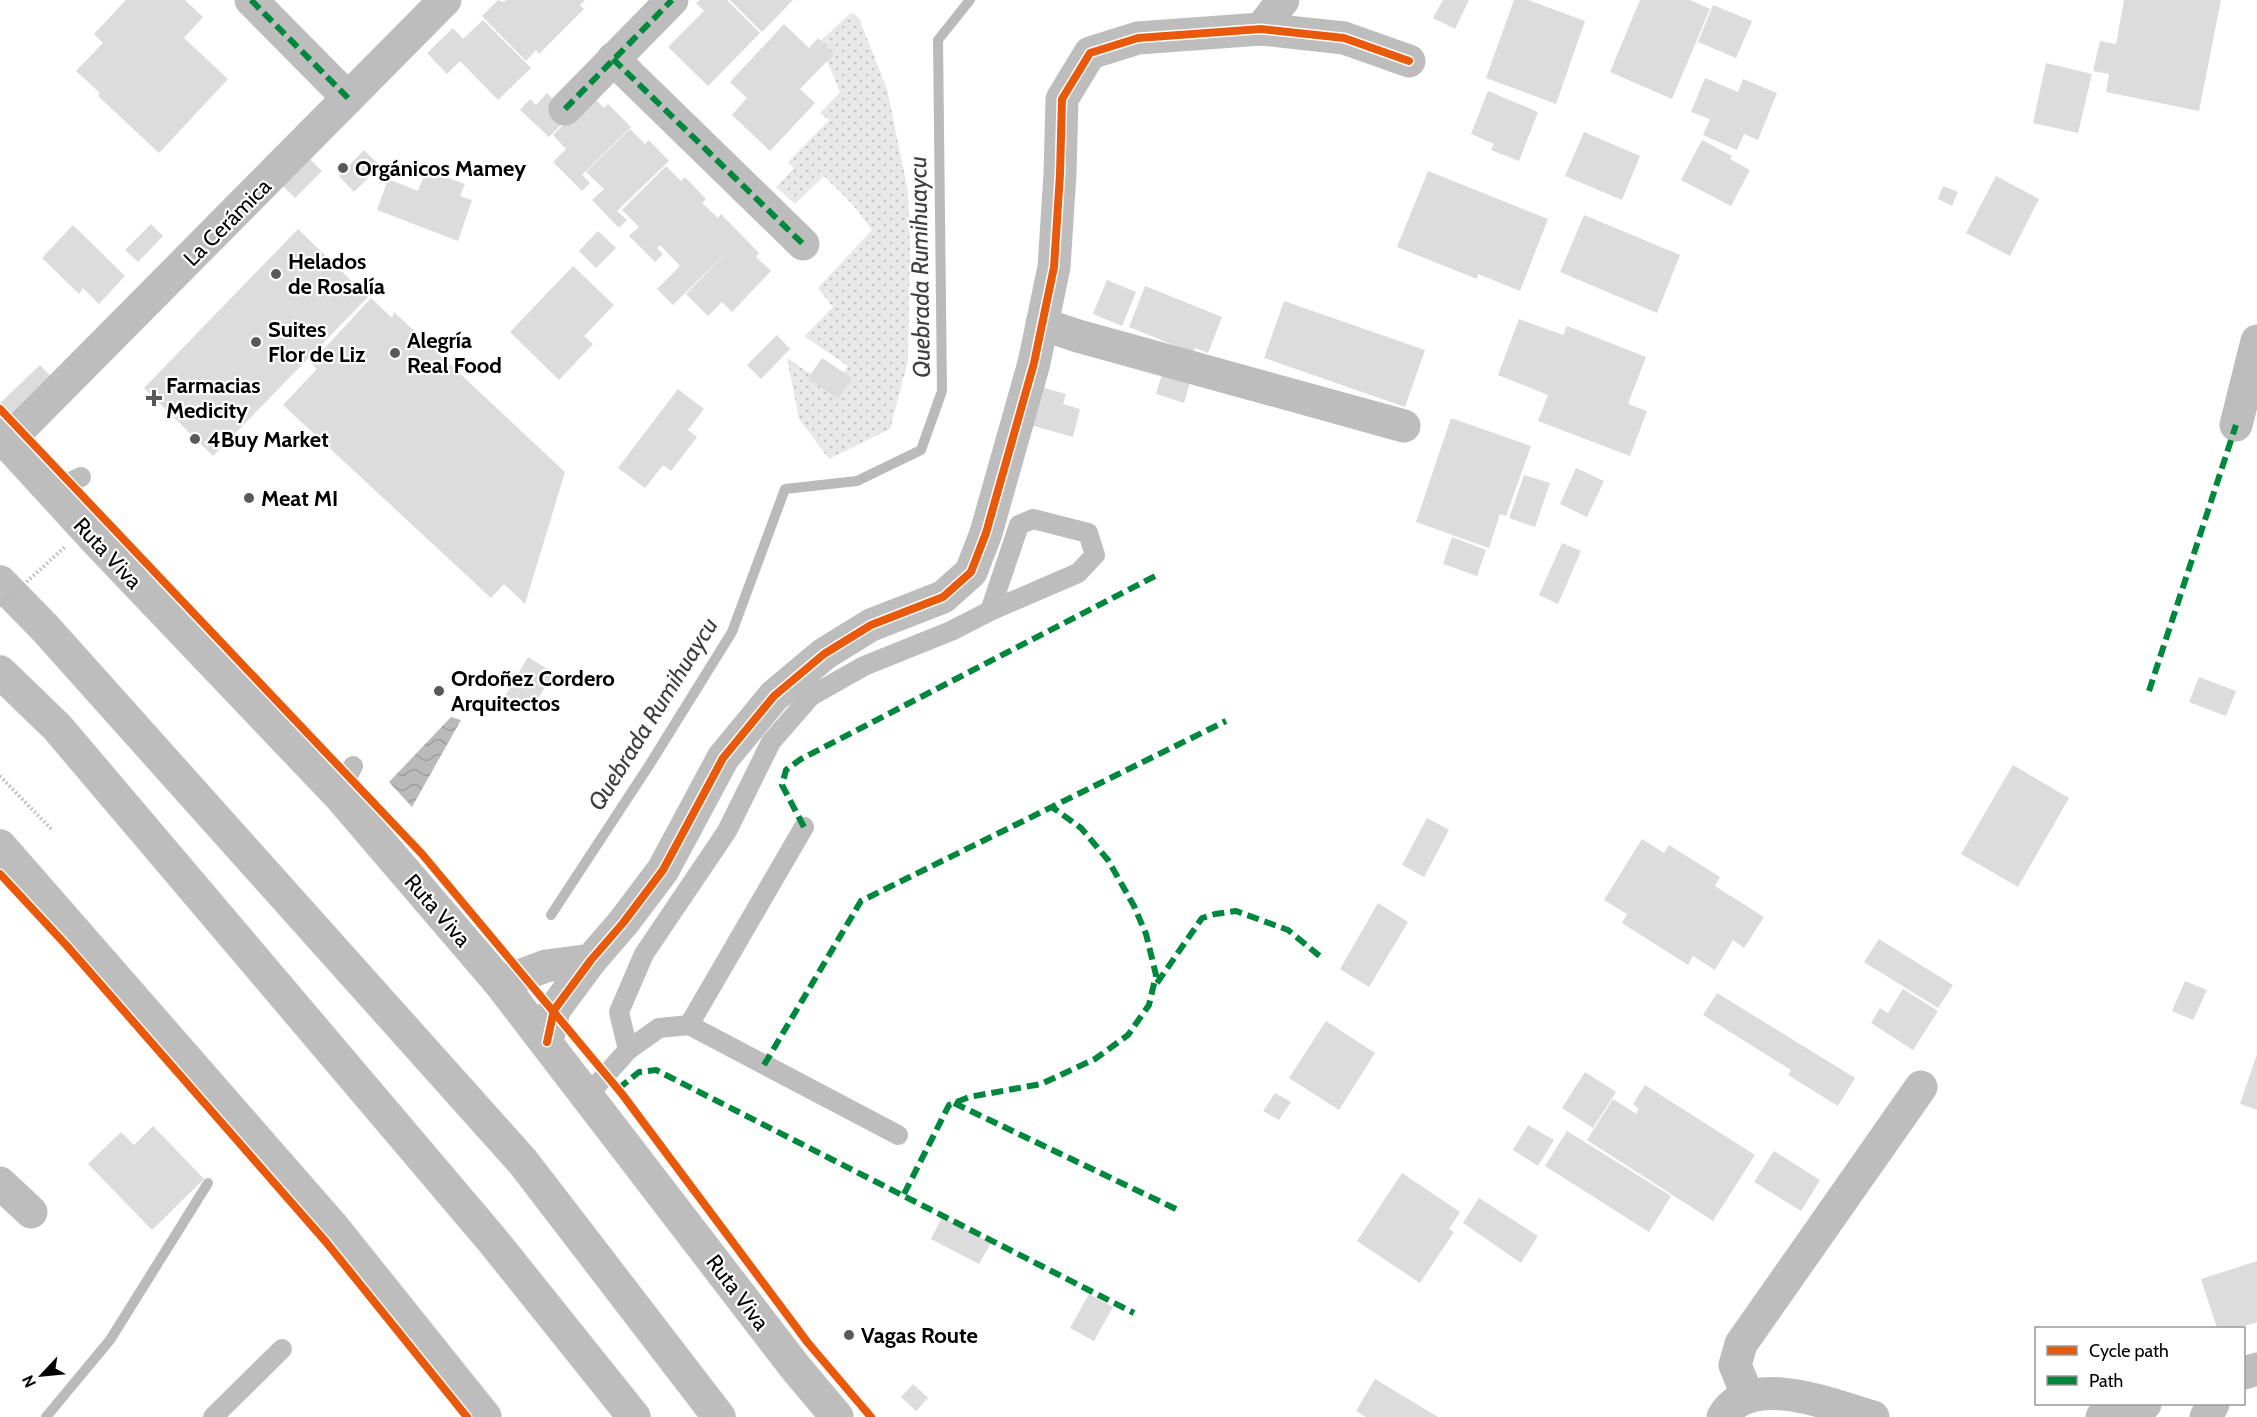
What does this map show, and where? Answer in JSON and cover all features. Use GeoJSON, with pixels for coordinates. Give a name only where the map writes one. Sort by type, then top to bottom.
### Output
{"type":"FeatureCollection","features":[{"type":"Feature","properties":{"kind":"main road"},"geometry":{"type":"LineString","coordinates":[[251,0],[348,98]]}},
{"type":"Feature","properties":{"kind":"main road","name":"La Cerámica"},"geometry":{"type":"LineString","coordinates":[[4,439],[445,0]]}},
{"type":"Feature","properties":{"kind":"main road"},"geometry":{"type":"LineString","coordinates":[[565,109],[672,0]]}},
{"type":"Feature","properties":{"kind":"main road"},"geometry":{"type":"LineString","coordinates":[[1261,29],[1283,0]]}},
{"type":"Feature","properties":{"kind":"main road"},"geometry":{"type":"LineString","coordinates":[[547,1042],[554,1010],[663,870],[723,758],[774,696],[824,654],[871,625],[943,597],[971,572],[989,522],[1034,363],[1054,267],[1062,99],[1090,53],[1138,38],[1261,29],[1344,38],[1410,61]]}},
{"type":"Feature","properties":{"kind":"main road"},"geometry":{"type":"LineString","coordinates":[[614,58],[803,244]]}},
{"type":"Feature","properties":{"kind":"main road"},"geometry":{"type":"LineString","coordinates":[[1042,324],[1404,426]]}},
{"type":"Feature","properties":{"kind":"main road"},"geometry":{"type":"LineString","coordinates":[[2236,425],[2257,341]]}},
{"type":"Feature","properties":{"kind":"main road","name":"Ruta Viva"},"geometry":{"type":"LineString","coordinates":[[4,439],[340,796],[500,983],[795,1367],[837,1417]]}},
{"type":"Feature","properties":{"kind":"main road"},"geometry":{"type":"LineString","coordinates":[[0,582],[45,628],[523,1162],[719,1417]]}},
{"type":"Feature","properties":{"kind":"main road"},"geometry":{"type":"LineString","coordinates":[[0,672],[57,727],[493,1241],[634,1417]]}},
{"type":"Feature","properties":{"kind":"main road"},"geometry":{"type":"LineString","coordinates":[[0,846],[332,1226],[485,1417]]}},
{"type":"Feature","properties":{"kind":"main road"},"geometry":{"type":"LineString","coordinates":[[500,983],[546,966],[591,960]]}},
{"type":"Feature","properties":{"kind":"main road"},"geometry":{"type":"LineString","coordinates":[[1748,1397],[1735,1365],[1742,1344],[1921,1087]]}},
{"type":"Feature","properties":{"kind":"main road"},"geometry":{"type":"LineString","coordinates":[[0,1183],[31,1212]]}},
{"type":"Feature","properties":{"kind":"main road"},"geometry":{"type":"LineString","coordinates":[[1723,1417],[1728,1408],[1748,1397],[1785,1393],[1873,1417]]}},
{"type":"Feature","properties":{"kind":"main road"},"geometry":{"type":"LineString","coordinates":[[2102,1417],[2142,1405]]}},
{"type":"Feature","properties":{"kind":"lane"},"geometry":{"type":"LineString","coordinates":[[52,491],[81,477]]}},
{"type":"Feature","properties":{"kind":"lane"},"geometry":{"type":"LineString","coordinates":[[628,1050],[619,1012],[644,954],[727,831],[771,742],[811,696],[864,666],[951,631],[990,611],[1078,573],[1095,555],[1088,533],[1034,519],[1019,525],[990,611]]}},
{"type":"Feature","properties":{"kind":"lane"},"geometry":{"type":"LineString","coordinates":[[340,796],[353,766]]}},
{"type":"Feature","properties":{"kind":"lane"},"geometry":{"type":"LineString","coordinates":[[689,1025],[804,827]]}},
{"type":"Feature","properties":{"kind":"lane"},"geometry":{"type":"LineString","coordinates":[[588,1095],[628,1050],[659,1028],[689,1025],[898,1135]]}},
{"type":"Feature","properties":{"kind":"lane"},"geometry":{"type":"LineString","coordinates":[[213,1417],[282,1348]]}},
{"type":"Feature","properties":{"kind":"path"},"geometry":{"type":"LineString","coordinates":[[0,606],[65,547]]}},
{"type":"Feature","properties":{"kind":"path"},"geometry":{"type":"LineString","coordinates":[[0,776],[52,830]]}},
{"type":"Feature","properties":{"kind":"shaded area"},"geometry":{"type":"Polygon","coordinates":[[[851,13],[859,18],[887,89],[908,191],[910,249],[908,361],[890,429],[829,459],[799,419],[787,358],[833,389],[848,366],[804,336],[833,307],[818,288],[872,230],[853,205],[824,176],[795,204],[776,187],[794,168],[788,162],[829,120],[820,113],[840,92],[819,42],[851,13]]]}},
{"type":"Feature","properties":{"kind":"water"},"geometry":{"type":"Polygon","coordinates":[[[451,717],[461,720],[412,807],[389,782],[451,717]]]}},
{"type":"Feature","properties":{"kind":"building"},"geometry":{"type":"Polygon","coordinates":[[[126,0],[185,0],[203,17],[184,38],[228,79],[159,153],[98,96],[100,93],[76,71],[103,43],[94,34],[126,0]]]}},
{"type":"Feature","properties":{"kind":"building"},"geometry":{"type":"Polygon","coordinates":[[[498,0],[504,2],[506,0],[585,0],[580,5],[584,9],[539,54],[536,50],[526,61],[482,16],[498,0]]]}},
{"type":"Feature","properties":{"kind":"building"},"geometry":{"type":"Polygon","coordinates":[[[700,0],[727,0],[760,33],[708,86],[668,47],[704,11],[696,3],[700,0]]]}},
{"type":"Feature","properties":{"kind":"building"},"geometry":{"type":"Polygon","coordinates":[[[730,0],[793,0],[762,32],[730,0]]]}},
{"type":"Feature","properties":{"kind":"building"},"geometry":{"type":"Polygon","coordinates":[[[1443,0],[1469,0],[1455,29],[1433,18],[1443,0]]]}},
{"type":"Feature","properties":{"kind":"building"},"geometry":{"type":"Polygon","coordinates":[[[1514,0],[1528,0],[1585,21],[1556,104],[1486,78],[1514,0]]]}},
{"type":"Feature","properties":{"kind":"building"},"geometry":{"type":"Polygon","coordinates":[[[1640,0],[1690,0],[1710,9],[1672,99],[1610,72],[1640,0]]]}},
{"type":"Feature","properties":{"kind":"building"},"geometry":{"type":"Polygon","coordinates":[[[2124,0],[2221,0],[2199,111],[2106,92],[2109,74],[2093,71],[2100,41],[2116,44],[2124,0]]]}},
{"type":"Feature","properties":{"kind":"building"},"geometry":{"type":"Polygon","coordinates":[[[1713,5],[1752,21],[1736,58],[1698,42],[1713,5]]]}},
{"type":"Feature","properties":{"kind":"building"},"geometry":{"type":"Polygon","coordinates":[[[483,20],[531,68],[498,100],[460,61],[447,74],[427,53],[453,28],[463,39],[483,20]]]}},
{"type":"Feature","properties":{"kind":"building"},"geometry":{"type":"Polygon","coordinates":[[[784,24],[809,48],[818,38],[834,54],[800,89],[815,103],[770,151],[732,115],[747,98],[730,82],[784,24]]]}},
{"type":"Feature","properties":{"kind":"building"},"geometry":{"type":"Polygon","coordinates":[[[2046,63],[2092,74],[2078,133],[2033,123],[2046,63]]]}},
{"type":"Feature","properties":{"kind":"building"},"geometry":{"type":"Polygon","coordinates":[[[1705,78],[1738,92],[1743,79],[1777,93],[1758,140],[1744,134],[1737,150],[1703,135],[1710,119],[1691,112],[1705,78]]]}},
{"type":"Feature","properties":{"kind":"building"},"geometry":{"type":"Polygon","coordinates":[[[1488,91],[1538,112],[1519,161],[1491,150],[1494,144],[1471,134],[1488,91]]]}},
{"type":"Feature","properties":{"kind":"building"},"geometry":{"type":"Polygon","coordinates":[[[547,93],[570,116],[549,137],[520,110],[530,99],[536,105],[547,93]]]}},
{"type":"Feature","properties":{"kind":"building"},"geometry":{"type":"Polygon","coordinates":[[[592,96],[604,108],[608,104],[631,127],[582,175],[590,183],[582,191],[553,162],[566,149],[553,135],[592,96]]]}},
{"type":"Feature","properties":{"kind":"building"},"geometry":{"type":"Polygon","coordinates":[[[630,129],[645,144],[649,140],[669,161],[617,211],[627,220],[619,228],[592,200],[604,189],[586,172],[630,129]]]}},
{"type":"Feature","properties":{"kind":"building"},"geometry":{"type":"Polygon","coordinates":[[[1584,132],[1640,156],[1622,200],[1565,176],[1584,132]]]}},
{"type":"Feature","properties":{"kind":"building"},"geometry":{"type":"Polygon","coordinates":[[[1702,140],[1732,156],[1730,159],[1750,170],[1731,206],[1681,180],[1702,140]]]}},
{"type":"Feature","properties":{"kind":"building"},"geometry":{"type":"Polygon","coordinates":[[[364,150],[380,166],[354,192],[339,176],[364,150]]]}},
{"type":"Feature","properties":{"kind":"building"},"geometry":{"type":"Polygon","coordinates":[[[310,159],[322,171],[295,198],[283,186],[310,159]]]}},
{"type":"Feature","properties":{"kind":"building"},"geometry":{"type":"Polygon","coordinates":[[[666,166],[681,181],[685,177],[706,199],[702,203],[718,218],[721,214],[759,253],[756,257],[771,271],[732,312],[722,302],[708,316],[686,294],[728,251],[673,305],[657,289],[680,266],[660,245],[657,248],[663,254],[655,262],[629,236],[639,227],[622,210],[666,166]]]}},
{"type":"Feature","properties":{"kind":"building"},"geometry":{"type":"Polygon","coordinates":[[[426,170],[465,184],[460,196],[472,200],[458,241],[377,210],[388,179],[418,191],[426,170]]]}},
{"type":"Feature","properties":{"kind":"building"},"geometry":{"type":"Polygon","coordinates":[[[1428,171],[1548,219],[1520,291],[1478,274],[1477,279],[1397,247],[1428,171]]]}},
{"type":"Feature","properties":{"kind":"building"},"geometry":{"type":"Polygon","coordinates":[[[1996,176],[2039,199],[2010,256],[1966,233],[1996,176]]]}},
{"type":"Feature","properties":{"kind":"building"},"geometry":{"type":"Polygon","coordinates":[[[1943,186],[1958,192],[1952,206],[1938,199],[1943,186]]]}},
{"type":"Feature","properties":{"kind":"building"},"geometry":{"type":"Polygon","coordinates":[[[1584,215],[1680,255],[1657,313],[1560,272],[1584,215]]]}},
{"type":"Feature","properties":{"kind":"building"},"geometry":{"type":"Polygon","coordinates":[[[151,224],[163,236],[138,262],[125,250],[151,224]]]}},
{"type":"Feature","properties":{"kind":"building"},"geometry":{"type":"Polygon","coordinates":[[[73,225],[125,276],[99,304],[83,288],[79,294],[42,258],[73,225]]]}},
{"type":"Feature","properties":{"kind":"building","name":"Suites Flor de Liz"},"geometry":{"type":"Polygon","coordinates":[[[298,229],[368,297],[213,456],[144,388],[298,229]]]}},
{"type":"Feature","properties":{"kind":"building"},"geometry":{"type":"Polygon","coordinates":[[[598,231],[616,248],[596,268],[579,251],[598,231]]]}},
{"type":"Feature","properties":{"kind":"building"},"geometry":{"type":"Polygon","coordinates":[[[573,266],[614,305],[584,336],[593,344],[559,380],[510,332],[573,266]]]}},
{"type":"Feature","properties":{"kind":"building"},"geometry":{"type":"Polygon","coordinates":[[[1107,280],[1136,292],[1122,326],[1093,314],[1107,280]]]}},
{"type":"Feature","properties":{"kind":"building"},"geometry":{"type":"Polygon","coordinates":[[[1145,286],[1222,317],[1208,353],[1195,348],[1193,353],[1129,327],[1145,286]]]}},
{"type":"Feature","properties":{"kind":"building"},"geometry":{"type":"Polygon","coordinates":[[[371,298],[392,318],[394,312],[565,472],[525,604],[504,584],[491,598],[283,405],[317,369],[311,363],[371,298]]]}},
{"type":"Feature","properties":{"kind":"building"},"geometry":{"type":"Polygon","coordinates":[[[1284,301],[1425,350],[1405,407],[1264,358],[1284,301]]]}},
{"type":"Feature","properties":{"kind":"building"},"geometry":{"type":"Polygon","coordinates":[[[1519,319],[1563,335],[1567,326],[1646,357],[1628,404],[1647,411],[1630,456],[1538,421],[1548,395],[1498,375],[1519,319]]]}},
{"type":"Feature","properties":{"kind":"building"},"geometry":{"type":"Polygon","coordinates":[[[777,335],[790,349],[761,379],[747,365],[777,335]]]}},
{"type":"Feature","properties":{"kind":"building"},"geometry":{"type":"Polygon","coordinates":[[[822,358],[852,378],[838,399],[808,378],[822,358]]]}},
{"type":"Feature","properties":{"kind":"building"},"geometry":{"type":"Polygon","coordinates":[[[40,365],[60,386],[19,426],[0,406],[0,403],[40,365]]]}},
{"type":"Feature","properties":{"kind":"building"},"geometry":{"type":"Polygon","coordinates":[[[1164,367],[1192,376],[1184,403],[1156,394],[1164,367]]]}},
{"type":"Feature","properties":{"kind":"building"},"geometry":{"type":"Polygon","coordinates":[[[1041,387],[1066,394],[1063,404],[1080,409],[1073,437],[1030,425],[1041,387]]]}},
{"type":"Feature","properties":{"kind":"building"},"geometry":{"type":"Polygon","coordinates":[[[678,389],[704,409],[688,430],[697,437],[671,471],[663,465],[645,488],[618,468],[678,389]]]}},
{"type":"Feature","properties":{"kind":"building"},"geometry":{"type":"Polygon","coordinates":[[[1451,418],[1531,446],[1506,516],[1500,514],[1489,548],[1416,522],[1451,418]]]}},
{"type":"Feature","properties":{"kind":"building"},"geometry":{"type":"Polygon","coordinates":[[[1576,468],[1604,481],[1587,517],[1560,504],[1576,468]]]}},
{"type":"Feature","properties":{"kind":"building"},"geometry":{"type":"Polygon","coordinates":[[[1524,475],[1550,483],[1535,527],[1509,518],[1524,475]]]}},
{"type":"Feature","properties":{"kind":"building"},"geometry":{"type":"Polygon","coordinates":[[[1452,537],[1486,550],[1477,576],[1443,564],[1452,537]]]}},
{"type":"Feature","properties":{"kind":"building"},"geometry":{"type":"Polygon","coordinates":[[[1562,543],[1581,551],[1558,604],[1539,595],[1562,543]]]}},
{"type":"Feature","properties":{"kind":"building"},"geometry":{"type":"Polygon","coordinates":[[[528,657],[554,673],[530,711],[505,696],[528,657]]]}},
{"type":"Feature","properties":{"kind":"building"},"geometry":{"type":"Polygon","coordinates":[[[2199,677],[2236,691],[2226,716],[2189,702],[2199,677]]]}},
{"type":"Feature","properties":{"kind":"building"},"geometry":{"type":"Polygon","coordinates":[[[2013,765],[2069,798],[2018,887],[1961,854],[2013,765]]]}},
{"type":"Feature","properties":{"kind":"building"},"geometry":{"type":"Polygon","coordinates":[[[1427,818],[1449,830],[1424,877],[1402,865],[1427,818]]]}},
{"type":"Feature","properties":{"kind":"building"},"geometry":{"type":"Polygon","coordinates":[[[1642,839],[1664,853],[1669,845],[1720,877],[1715,886],[1764,917],[1744,948],[1733,940],[1715,970],[1693,956],[1688,965],[1622,923],[1627,914],[1604,900],[1642,839]]]}},
{"type":"Feature","properties":{"kind":"building"},"geometry":{"type":"Polygon","coordinates":[[[1378,903],[1408,922],[1369,987],[1340,969],[1378,903]]]}},
{"type":"Feature","properties":{"kind":"building"},"geometry":{"type":"Polygon","coordinates":[[[1879,939],[1953,985],[1938,1008],[1864,962],[1879,939]]]}},
{"type":"Feature","properties":{"kind":"building"},"geometry":{"type":"Polygon","coordinates":[[[2185,981],[2207,990],[2193,1020],[2172,1011],[2185,981]]]}},
{"type":"Feature","properties":{"kind":"building"},"geometry":{"type":"Polygon","coordinates":[[[1903,989],[1938,1011],[1913,1050],[1871,1023],[1880,1008],[1888,1013],[1903,989]]]}},
{"type":"Feature","properties":{"kind":"building"},"geometry":{"type":"Polygon","coordinates":[[[1717,993],[1855,1078],[1838,1106],[1788,1075],[1791,1070],[1703,1015],[1717,993]]]}},
{"type":"Feature","properties":{"kind":"building"},"geometry":{"type":"Polygon","coordinates":[[[1326,1021],[1375,1053],[1339,1110],[1289,1078],[1326,1021]]]}},
{"type":"Feature","properties":{"kind":"building"},"geometry":{"type":"Polygon","coordinates":[[[2257,1054],[2257,1110],[2240,1104],[2257,1054]]]}},
{"type":"Feature","properties":{"kind":"building"},"geometry":{"type":"Polygon","coordinates":[[[1585,1072],[1616,1092],[1593,1128],[1562,1108],[1585,1072]]]}},
{"type":"Feature","properties":{"kind":"building"},"geometry":{"type":"Polygon","coordinates":[[[1645,1085],[1755,1155],[1713,1221],[1587,1140],[1613,1099],[1636,1114],[1639,1109],[1633,1104],[1645,1085]]]}},
{"type":"Feature","properties":{"kind":"building"},"geometry":{"type":"Polygon","coordinates":[[[1275,1093],[1291,1102],[1279,1120],[1263,1111],[1275,1093]]]}},
{"type":"Feature","properties":{"kind":"building"},"geometry":{"type":"Polygon","coordinates":[[[1528,1125],[1554,1140],[1538,1166],[1513,1150],[1528,1125]]]}},
{"type":"Feature","properties":{"kind":"building"},"geometry":{"type":"Polygon","coordinates":[[[153,1126],[204,1179],[152,1230],[88,1164],[121,1132],[134,1145],[153,1126]]]}},
{"type":"Feature","properties":{"kind":"building"},"geometry":{"type":"Polygon","coordinates":[[[1567,1131],[1671,1196],[1649,1232],[1545,1166],[1567,1131]]]}},
{"type":"Feature","properties":{"kind":"building"},"geometry":{"type":"Polygon","coordinates":[[[1774,1151],[1820,1180],[1801,1211],[1754,1182],[1774,1151]]]}},
{"type":"Feature","properties":{"kind":"building"},"geometry":{"type":"Polygon","coordinates":[[[1402,1173],[1460,1212],[1449,1229],[1454,1232],[1420,1283],[1357,1241],[1402,1173]]]}},
{"type":"Feature","properties":{"kind":"building"},"geometry":{"type":"Polygon","coordinates":[[[1479,1198],[1538,1236],[1521,1263],[1463,1223],[1479,1198]]]}},
{"type":"Feature","properties":{"kind":"building"},"geometry":{"type":"Polygon","coordinates":[[[942,1217],[991,1243],[979,1264],[931,1239],[942,1217]]]}},
{"type":"Feature","properties":{"kind":"building"},"geometry":{"type":"Polygon","coordinates":[[[2257,1261],[2257,1322],[2241,1327],[2217,1327],[2201,1279],[2257,1261]]]}},
{"type":"Feature","properties":{"kind":"building"},"geometry":{"type":"Polygon","coordinates":[[[1089,1294],[1113,1307],[1094,1341],[1070,1328],[1089,1294]]]}},
{"type":"Feature","properties":{"kind":"building"},"geometry":{"type":"Polygon","coordinates":[[[1375,1379],[1438,1417],[1366,1417],[1356,1411],[1375,1379]]]}},
{"type":"Feature","properties":{"kind":"building"},"geometry":{"type":"Polygon","coordinates":[[[913,1384],[928,1398],[916,1411],[901,1397],[913,1384]]]}},
{"type":"Feature","properties":{"kind":"waterway","name":"Quebrada Rumihuaycu"},"geometry":{"type":"LineString","coordinates":[[551,915],[650,764],[732,632],[785,489],[857,481],[921,450],[942,391],[938,40],[970,0]]}},
{"type":"Feature","properties":{"kind":"waterway","name":"Quebrada Rumihuaycu"},"geometry":{"type":"LineString","coordinates":[[46,1417],[110,1340],[208,1183]]}},
{"type":"Feature","properties":{"kind":"marked path"},"geometry":{"type":"LineString","coordinates":[[251,0],[348,98]]}},
{"type":"Feature","properties":{"kind":"marked path"},"geometry":{"type":"LineString","coordinates":[[565,109],[672,0]]}},
{"type":"Feature","properties":{"kind":"marked path"},"geometry":{"type":"LineString","coordinates":[[613,59],[803,244]]}},
{"type":"Feature","properties":{"kind":"marked path"},"geometry":{"type":"LineString","coordinates":[[2149,691],[2236,425]]}},
{"type":"Feature","properties":{"kind":"marked path"},"geometry":{"type":"LineString","coordinates":[[804,827],[782,785],[786,770],[801,759],[1157,575]]}},
{"type":"Feature","properties":{"kind":"marked path"},"geometry":{"type":"LineString","coordinates":[[764,1065],[861,901],[1226,721]]}},
{"type":"Feature","properties":{"kind":"marked path"},"geometry":{"type":"LineString","coordinates":[[904,1194],[949,1105],[969,1097],[1041,1084],[1095,1059],[1128,1035],[1149,1005],[1156,975],[1146,934],[1134,906],[1108,860],[1081,828],[1052,807]]}},
{"type":"Feature","properties":{"kind":"marked path"},"geometry":{"type":"LineString","coordinates":[[1157,983],[1202,918],[1215,914],[1236,911],[1288,930],[1322,958]]}},
{"type":"Feature","properties":{"kind":"marked path"},"geometry":{"type":"LineString","coordinates":[[618,1089],[639,1072],[656,1070],[1134,1313]]}},
{"type":"Feature","properties":{"kind":"marked path"},"geometry":{"type":"LineString","coordinates":[[954,1103],[1178,1210]]}},
{"type":"Feature","properties":{"kind":"cycle path"},"geometry":{"type":"LineString","coordinates":[[547,1042],[554,1010],[663,870],[723,758],[774,696],[824,654],[871,625],[943,597],[971,572],[986,533],[1034,363],[1054,267],[1062,99],[1090,53],[1138,38],[1261,29],[1344,38],[1409,61]]}},
{"type":"Feature","properties":{"kind":"cycle path"},"geometry":{"type":"LineString","coordinates":[[0,409],[422,854],[622,1094],[808,1343],[871,1417]]}},
{"type":"Feature","properties":{"kind":"cycle path"},"geometry":{"type":"LineString","coordinates":[[0,874],[67,946],[326,1242],[467,1417]]}},
{"type":"Feature","properties":{"kind":"place","name":"Orgánicos Mamey"},"geometry":{"type":"Point","coordinates":[343,168]}},
{"type":"Feature","properties":{"kind":"place","name":"Helados de Rosalía"},"geometry":{"type":"Point","coordinates":[276,274]}},
{"type":"Feature","properties":{"kind":"place","name":"Suites Flor de Liz"},"geometry":{"type":"Point","coordinates":[256,342]}},
{"type":"Feature","properties":{"kind":"place","name":"Alegría Real Food"},"geometry":{"type":"Point","coordinates":[395,353]}},
{"type":"Feature","properties":{"kind":"place","name":"Farmacias Medicity"},"geometry":{"type":"Point","coordinates":[154,398]}},
{"type":"Feature","properties":{"kind":"place","name":"4Buy Market"},"geometry":{"type":"Point","coordinates":[195,439]}},
{"type":"Feature","properties":{"kind":"place","name":"Meat MI"},"geometry":{"type":"Point","coordinates":[249,498]}},
{"type":"Feature","properties":{"kind":"place","name":"Ordoñez Cordero Arquitectos"},"geometry":{"type":"Point","coordinates":[439,691]}},
{"type":"Feature","properties":{"kind":"place","name":"Vagas Route"},"geometry":{"type":"Point","coordinates":[849,1335]}}]}
